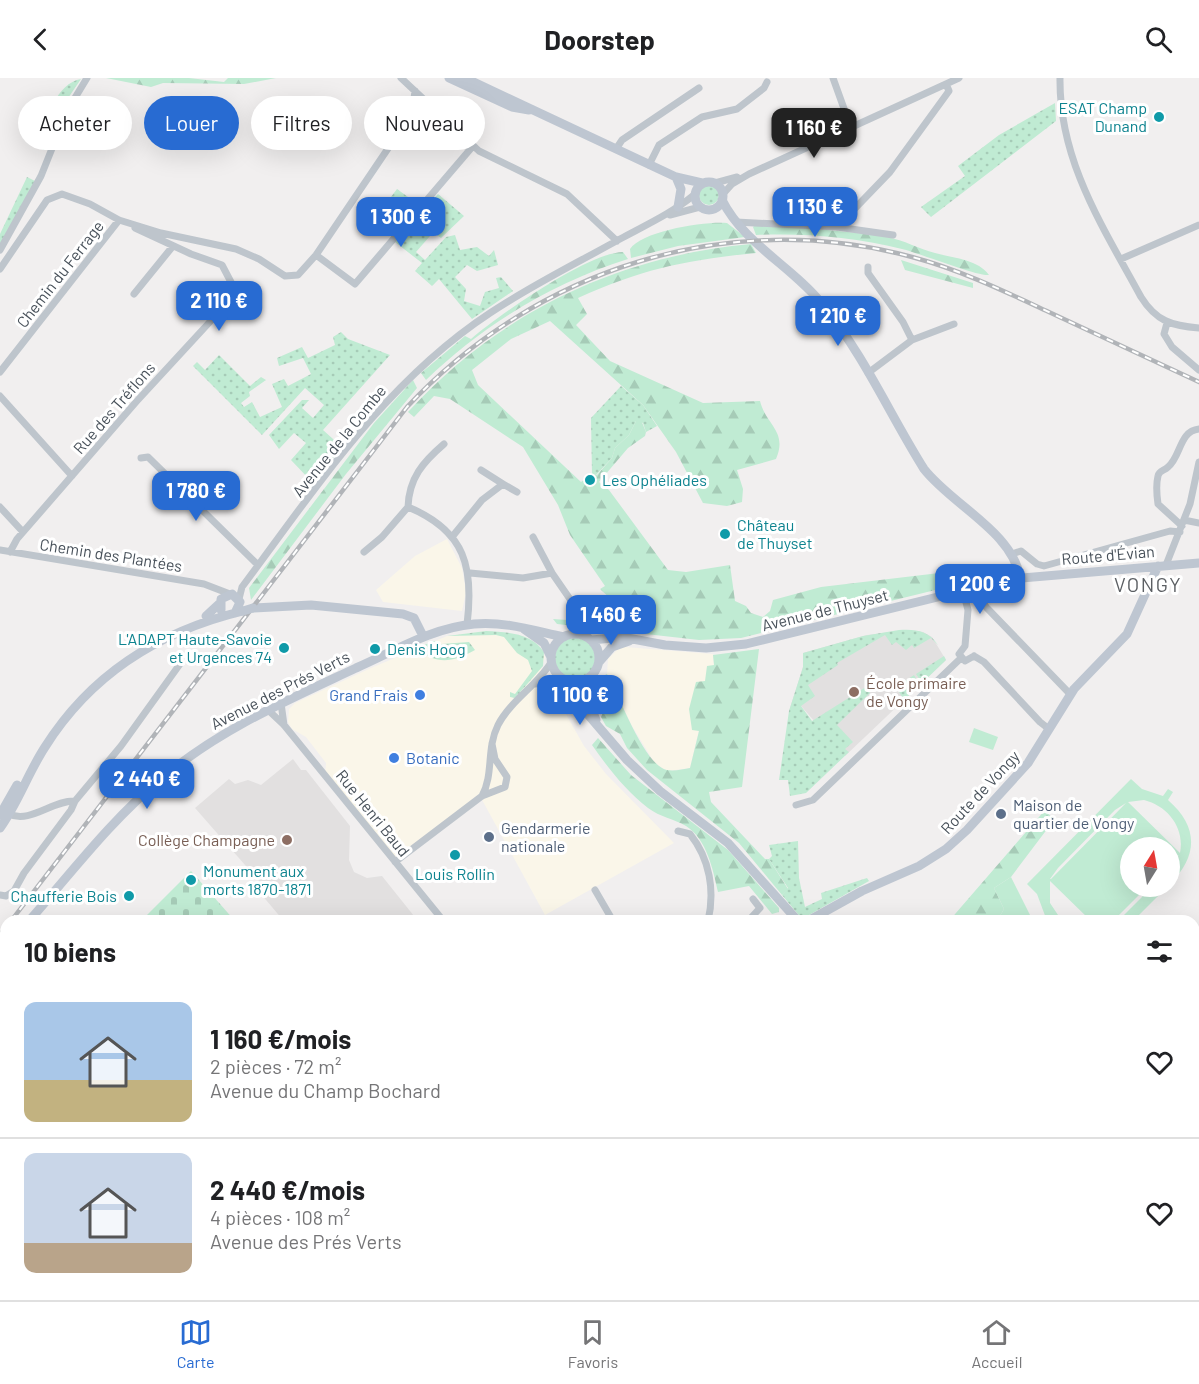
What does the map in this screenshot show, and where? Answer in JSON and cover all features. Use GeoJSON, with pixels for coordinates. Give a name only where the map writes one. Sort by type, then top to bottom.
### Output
{"type":"FeatureCollection","features":[{"type":"Feature","properties":{"kind":"street"},"geometry":{"type":"LineString","coordinates":[[0,250],[45,168],[67,111],[87,78]]}},
{"type":"Feature","properties":{"kind":"street"},"geometry":{"type":"LineString","coordinates":[[401,78],[420,96]]}},
{"type":"Feature","properties":{"kind":"street"},"geometry":{"type":"LineString","coordinates":[[448,78],[470,83],[512,107],[530,110],[676,177],[702,183],[715,183],[748,174]]}},
{"type":"Feature","properties":{"kind":"street"},"geometry":{"type":"LineString","coordinates":[[833,78],[851,128]]}},
{"type":"Feature","properties":{"kind":"street"},"geometry":{"type":"LineString","coordinates":[[713,209],[734,183],[748,174],[959,78]]}},
{"type":"Feature","properties":{"kind":"street"},"geometry":{"type":"LineString","coordinates":[[1060,78],[1062,121],[1075,169],[1086,196],[1148,308],[1167,323],[1199,328]]}},
{"type":"Feature","properties":{"kind":"street"},"geometry":{"type":"LineString","coordinates":[[649,165],[659,146],[702,117],[733,111],[764,88],[767,82]]}},
{"type":"Feature","properties":{"kind":"street"},"geometry":{"type":"LineString","coordinates":[[837,227],[890,172],[949,91],[946,84]]}},
{"type":"Feature","properties":{"kind":"street"},"geometry":{"type":"LineString","coordinates":[[616,149],[622,140],[699,88]]}},
{"type":"Feature","properties":{"kind":"street"},"geometry":{"type":"LineString","coordinates":[[414,96],[415,91]]}},
{"type":"Feature","properties":{"kind":"street"},"geometry":{"type":"LineString","coordinates":[[0,269],[47,200],[59,194],[90,204],[119,220],[172,236],[244,252],[288,277],[302,272],[316,255],[387,150]]}},
{"type":"Feature","properties":{"kind":"street"},"geometry":{"type":"LineString","coordinates":[[316,255],[355,284],[470,150]]}},
{"type":"Feature","properties":{"kind":"street"},"geometry":{"type":"LineString","coordinates":[[479,150],[492,159],[567,194],[617,241]]}},
{"type":"Feature","properties":{"kind":"street"},"geometry":{"type":"LineString","coordinates":[[676,177],[694,194],[700,207],[713,209],[735,221],[812,291],[841,328],[931,478],[1017,553],[1044,566],[1199,523]]}},
{"type":"Feature","properties":{"kind":"street"},"geometry":{"type":"LineString","coordinates":[[676,177],[681,189],[678,207]]}},
{"type":"Feature","properties":{"kind":"street"},"geometry":{"type":"LineString","coordinates":[[694,194],[702,183]]}},
{"type":"Feature","properties":{"kind":"street"},"geometry":{"type":"LineString","coordinates":[[715,183],[735,221]]}},
{"type":"Feature","properties":{"kind":"street","name":"Avenue de la Combe"},"geometry":{"type":"LineString","coordinates":[[240,605],[242,587],[258,565],[367,423],[427,361],[506,303],[678,207],[694,194]]}},
{"type":"Feature","properties":{"kind":"street","name":"Avenue de la Combe"},"geometry":{"type":"LineString","coordinates":[[659,218],[700,207]]}},
{"type":"Feature","properties":{"kind":"street","name":"Rue des Tréflons"},"geometry":{"type":"LineString","coordinates":[[0,559],[230,300],[232,284],[222,265],[173,246],[119,220]]}},
{"type":"Feature","properties":{"kind":"street","name":"Chemin du Ferrage"},"geometry":{"type":"LineString","coordinates":[[0,372],[119,220]]}},
{"type":"Feature","properties":{"kind":"street"},"geometry":{"type":"LineString","coordinates":[[735,221],[837,227],[893,235]]}},
{"type":"Feature","properties":{"kind":"street"},"geometry":{"type":"LineString","coordinates":[[1121,259],[1199,225]]}},
{"type":"Feature","properties":{"kind":"street"},"geometry":{"type":"LineString","coordinates":[[134,294],[173,246]]}},
{"type":"Feature","properties":{"kind":"street"},"geometry":{"type":"LineString","coordinates":[[868,267],[868,273],[903,322],[912,340]]}},
{"type":"Feature","properties":{"kind":"street"},"geometry":{"type":"LineString","coordinates":[[1167,323],[1164,334],[1169,343],[1199,370]]}},
{"type":"Feature","properties":{"kind":"street"},"geometry":{"type":"LineString","coordinates":[[868,373],[912,340],[954,324]]}},
{"type":"Feature","properties":{"kind":"street"},"geometry":{"type":"LineString","coordinates":[[0,396],[72,476]]}},
{"type":"Feature","properties":{"kind":"street"},"geometry":{"type":"LineString","coordinates":[[1182,526],[1158,504],[1157,477],[1170,464],[1184,439],[1193,430],[1199,429]]}},
{"type":"Feature","properties":{"kind":"street"},"geometry":{"type":"LineString","coordinates":[[364,552],[382,537],[408,507],[409,492],[417,473],[444,444]]}},
{"type":"Feature","properties":{"kind":"street"},"geometry":{"type":"LineString","coordinates":[[141,458],[148,457],[258,565]]}},
{"type":"Feature","properties":{"kind":"street"},"geometry":{"type":"LineString","coordinates":[[1162,566],[1182,526],[1199,462]]}},
{"type":"Feature","properties":{"kind":"street"},"geometry":{"type":"LineString","coordinates":[[481,470],[517,492]]}},
{"type":"Feature","properties":{"kind":"street"},"geometry":{"type":"LineString","coordinates":[[452,537],[482,500],[503,484]]}},
{"type":"Feature","properties":{"kind":"street"},"geometry":{"type":"LineString","coordinates":[[0,507],[23,532]]}},
{"type":"Feature","properties":{"kind":"street"},"geometry":{"type":"LineString","coordinates":[[408,507],[429,518],[452,537],[470,573],[467,625],[488,623],[536,629],[564,637],[578,634],[591,640],[598,650],[599,662],[591,676],[588,699],[600,728]]}},
{"type":"Feature","properties":{"kind":"street"},"geometry":{"type":"LineString","coordinates":[[533,537],[552,573],[572,602]]}},
{"type":"Feature","properties":{"kind":"street","name":"Chemin des Plantées"},"geometry":{"type":"LineString","coordinates":[[5,551],[216,588],[240,605]]}},
{"type":"Feature","properties":{"kind":"street"},"geometry":{"type":"LineString","coordinates":[[1017,553],[1020,578]]}},
{"type":"Feature","properties":{"kind":"street","name":"Route d'Évian"},"geometry":{"type":"LineString","coordinates":[[1020,578],[1199,563]]}},
{"type":"Feature","properties":{"kind":"street","name":"Route de Vongy"},"geometry":{"type":"LineString","coordinates":[[820,915],[862,891],[919,867],[951,845],[1028,763],[1070,694],[1129,632],[1162,566]]}},
{"type":"Feature","properties":{"kind":"street"},"geometry":{"type":"LineString","coordinates":[[470,573],[524,578],[552,573]]}},
{"type":"Feature","properties":{"kind":"street","name":"Avenue de Thuyset"},"geometry":{"type":"LineString","coordinates":[[591,640],[619,637],[634,641],[692,647],[746,644],[1020,578]]}},
{"type":"Feature","properties":{"kind":"street"},"geometry":{"type":"LineString","coordinates":[[216,588],[222,611],[240,605]]}},
{"type":"Feature","properties":{"kind":"street"},"geometry":{"type":"LineString","coordinates":[[975,588],[986,608],[1070,694]]}},
{"type":"Feature","properties":{"kind":"street"},"geometry":{"type":"LineString","coordinates":[[961,658],[960,651],[965,646],[968,606],[963,591]]}},
{"type":"Feature","properties":{"kind":"street"},"geometry":{"type":"LineString","coordinates":[[220,602],[240,605],[322,605],[408,615],[416,620],[423,636]]}},
{"type":"Feature","properties":{"kind":"street"},"geometry":{"type":"LineString","coordinates":[[0,828],[4,814],[44,739],[88,686],[138,648],[209,615],[220,602]]}},
{"type":"Feature","properties":{"kind":"street"},"geometry":{"type":"LineString","coordinates":[[4,814],[46,746],[98,683],[130,657],[161,639],[240,605]]}},
{"type":"Feature","properties":{"kind":"street","name":"Avenue des Prés Verts"},"geometry":{"type":"LineString","coordinates":[[34,915],[111,827],[150,788],[204,746],[267,709],[423,636],[467,625]]}},
{"type":"Feature","properties":{"kind":"street"},"geometry":{"type":"LineString","coordinates":[[522,628],[544,643],[556,672],[567,681],[585,711],[643,776],[728,843],[793,915]]}},
{"type":"Feature","properties":{"kind":"street"},"geometry":{"type":"LineString","coordinates":[[482,796],[491,773],[489,757],[492,744],[502,718],[535,684],[551,659],[555,645],[564,637]]}},
{"type":"Feature","properties":{"kind":"street","name":"Avenue de Thuyset"},"geometry":{"type":"LineString","coordinates":[[599,662],[615,645],[634,641]]}},
{"type":"Feature","properties":{"kind":"street"},"geometry":{"type":"LineString","coordinates":[[965,646],[972,649],[974,656],[986,664],[1049,729]]}},
{"type":"Feature","properties":{"kind":"street"},"geometry":{"type":"LineString","coordinates":[[961,658],[968,661],[974,656]]}},
{"type":"Feature","properties":{"kind":"street"},"geometry":{"type":"LineString","coordinates":[[796,805],[813,800],[961,658]]}},
{"type":"Feature","properties":{"kind":"street"},"geometry":{"type":"LineString","coordinates":[[0,895],[9,895],[14,891],[24,873],[71,810],[75,801],[121,746],[180,664]]}},
{"type":"Feature","properties":{"kind":"street"},"geometry":{"type":"LineString","coordinates":[[535,684],[580,682],[591,676]]}},
{"type":"Feature","properties":{"kind":"street"},"geometry":{"type":"LineString","coordinates":[[281,703],[284,725]]}},
{"type":"Feature","properties":{"kind":"street","name":"Rue Henri Baud"},"geometry":{"type":"LineString","coordinates":[[267,709],[284,725],[439,915]]}},
{"type":"Feature","properties":{"kind":"street"},"geometry":{"type":"LineString","coordinates":[[395,862],[482,796],[507,784],[507,777],[495,759],[492,744]]}},
{"type":"Feature","properties":{"kind":"street"},"geometry":{"type":"LineString","coordinates":[[491,773],[503,772]]}},
{"type":"Feature","properties":{"kind":"street"},"geometry":{"type":"LineString","coordinates":[[488,784],[497,790]]}},
{"type":"Feature","properties":{"kind":"street"},"geometry":{"type":"LineString","coordinates":[[4,814],[19,817],[64,802],[75,801]]}},
{"type":"Feature","properties":{"kind":"street"},"geometry":{"type":"LineString","coordinates":[[678,831],[692,836],[704,857],[712,890],[709,915]]}},
{"type":"Feature","properties":{"kind":"street"},"geometry":{"type":"LineString","coordinates":[[595,890],[610,915]]}},
{"type":"Feature","properties":{"kind":"street"},"geometry":{"type":"LineString","coordinates":[[753,899],[760,908],[754,915]]}},
{"type":"Feature","properties":{"kind":"shaded area"},"geometry":{"type":"Polygon","coordinates":[[[447,539],[462,568],[466,592],[462,611],[383,602],[376,590],[415,556],[447,539]]]}},
{"type":"Feature","properties":{"kind":"shaded area","name":"École primaire de Vongy"},"geometry":{"type":"Polygon","coordinates":[[[908,630],[923,632],[932,637],[946,660],[845,756],[801,706],[789,711],[803,667],[803,653],[867,635],[908,630]]]}},
{"type":"Feature","properties":{"kind":"shaded area"},"geometry":{"type":"Polygon","coordinates":[[[486,631],[525,637],[541,648],[545,657],[541,670],[584,746],[606,774],[674,843],[545,915],[481,798],[395,862],[325,776],[326,763],[306,737],[292,729],[288,722],[289,709],[295,703],[371,668],[447,636],[486,631]]]}},
{"type":"Feature","properties":{"kind":"shaded area"},"geometry":{"type":"Polygon","coordinates":[[[625,647],[713,654],[714,666],[690,768],[668,771],[662,768],[654,762],[632,726],[607,674],[608,659],[617,650],[625,647]]]}},
{"type":"Feature","properties":{"kind":"shaded area","name":"Collège Champagne"},"geometry":{"type":"Polygon","coordinates":[[[293,759],[301,770],[306,770],[350,826],[349,860],[354,872],[367,878],[382,876],[413,915],[279,915],[255,887],[260,882],[195,808],[229,779],[235,784],[248,780],[261,785],[293,759]]]}},
{"type":"Feature","properties":{"kind":"green space"},"geometry":{"type":"Polygon","coordinates":[[[106,78],[189,78],[224,82],[228,78],[276,78],[244,84],[163,83],[151,87],[106,78]]]}},
{"type":"Feature","properties":{"kind":"green space"},"geometry":{"type":"Polygon","coordinates":[[[81,79],[69,96],[58,96],[64,89],[72,82],[81,79]]]}},
{"type":"Feature","properties":{"kind":"green space"},"geometry":{"type":"Polygon","coordinates":[[[1055,103],[1056,121],[931,217],[921,207],[965,176],[958,166],[999,135],[1055,103]]]}},
{"type":"Feature","properties":{"kind":"green space"},"geometry":{"type":"Polygon","coordinates":[[[27,177],[35,181],[0,244],[0,234],[27,177]]]}},
{"type":"Feature","properties":{"kind":"green space"},"geometry":{"type":"Polygon","coordinates":[[[705,185],[713,185],[719,191],[719,199],[713,205],[705,205],[699,199],[699,191],[705,185]]]}},
{"type":"Feature","properties":{"kind":"green space"},"geometry":{"type":"Polygon","coordinates":[[[397,189],[419,205],[394,234],[369,214],[378,202],[384,206],[397,189]]]}},
{"type":"Feature","properties":{"kind":"green space"},"geometry":{"type":"Polygon","coordinates":[[[438,194],[464,216],[441,238],[415,219],[438,194]]]}},
{"type":"Feature","properties":{"kind":"green space"},"geometry":{"type":"Polygon","coordinates":[[[412,221],[430,236],[416,252],[425,260],[446,237],[455,235],[460,250],[477,247],[489,256],[494,250],[498,265],[477,271],[467,265],[455,277],[466,289],[464,301],[480,306],[485,292],[499,288],[496,278],[501,277],[513,291],[472,319],[439,279],[432,286],[415,271],[422,263],[395,242],[412,221]]]}},
{"type":"Feature","properties":{"kind":"green space"},"geometry":{"type":"Polygon","coordinates":[[[727,223],[745,237],[678,246],[631,258],[630,249],[647,237],[660,232],[704,224],[727,223]]]}},
{"type":"Feature","properties":{"kind":"green space"},"geometry":{"type":"Polygon","coordinates":[[[755,225],[887,237],[972,262],[989,275],[902,249],[866,241],[811,235],[756,235],[753,227],[755,225]]]}},
{"type":"Feature","properties":{"kind":"green space"},"geometry":{"type":"Polygon","coordinates":[[[751,244],[756,253],[665,267],[623,280],[578,298],[587,314],[576,325],[610,361],[703,403],[760,401],[778,435],[779,449],[776,459],[737,470],[743,489],[742,502],[727,506],[703,503],[676,452],[643,405],[550,321],[511,339],[472,370],[478,385],[581,482],[592,474],[597,475],[612,458],[615,448],[629,435],[636,421],[641,420],[646,432],[645,436],[628,448],[599,482],[609,490],[668,570],[686,572],[730,565],[735,601],[746,606],[751,613],[763,617],[770,611],[773,600],[821,587],[990,567],[988,577],[741,638],[699,640],[557,624],[553,619],[639,625],[600,589],[605,586],[570,535],[558,505],[523,447],[450,399],[434,396],[414,417],[408,412],[443,377],[481,346],[521,319],[563,295],[608,276],[654,261],[751,244]]]}},
{"type":"Feature","properties":{"kind":"green space"},"geometry":{"type":"Polygon","coordinates":[[[623,252],[628,259],[572,280],[546,293],[471,341],[426,380],[421,373],[465,336],[471,339],[544,287],[588,263],[607,255],[623,252]]]}},
{"type":"Feature","properties":{"kind":"green space"},"geometry":{"type":"Polygon","coordinates":[[[901,260],[973,283],[973,288],[905,270],[901,260]]]}},
{"type":"Feature","properties":{"kind":"green space"},"geometry":{"type":"Polygon","coordinates":[[[341,332],[348,339],[390,355],[323,430],[342,447],[315,481],[310,480],[291,460],[306,443],[294,433],[279,449],[269,435],[302,400],[309,400],[302,408],[313,418],[324,405],[305,388],[262,435],[193,366],[197,362],[205,370],[219,355],[250,386],[261,377],[266,380],[249,392],[250,396],[241,403],[244,407],[252,402],[260,417],[282,407],[272,384],[284,379],[288,386],[311,374],[303,358],[279,366],[277,358],[302,347],[308,358],[335,345],[333,337],[341,332]]]}},
{"type":"Feature","properties":{"kind":"green space"},"geometry":{"type":"Polygon","coordinates":[[[413,380],[417,388],[346,474],[251,600],[249,588],[374,423],[413,380]]]}},
{"type":"Feature","properties":{"kind":"green space"},"geometry":{"type":"Polygon","coordinates":[[[621,386],[643,405],[657,426],[646,432],[643,423],[636,421],[629,435],[615,448],[612,458],[596,475],[592,474],[591,418],[621,386]]]}},
{"type":"Feature","properties":{"kind":"green space"},"geometry":{"type":"Polygon","coordinates":[[[899,630],[925,633],[930,636],[938,645],[931,638],[914,648],[912,645],[906,650],[896,642],[892,645],[885,635],[837,663],[838,665],[808,685],[815,696],[801,706],[812,721],[866,687],[870,693],[837,725],[853,742],[845,749],[849,752],[806,793],[790,796],[788,780],[779,780],[789,711],[803,667],[803,653],[863,636],[899,630]]]}},
{"type":"Feature","properties":{"kind":"green space"},"geometry":{"type":"Polygon","coordinates":[[[486,631],[526,637],[544,652],[543,666],[515,698],[510,697],[510,692],[515,694],[532,671],[528,660],[517,653],[504,637],[496,635],[447,636],[486,631]]]}},
{"type":"Feature","properties":{"kind":"green space"},"geometry":{"type":"Polygon","coordinates":[[[575,638],[589,644],[595,658],[589,672],[575,678],[561,672],[555,658],[561,644],[575,638]]]}},
{"type":"Feature","properties":{"kind":"green space"},"geometry":{"type":"Polygon","coordinates":[[[434,641],[441,644],[469,642],[475,650],[452,659],[438,660],[417,648],[434,641]]]}},
{"type":"Feature","properties":{"kind":"green space"},"geometry":{"type":"Polygon","coordinates":[[[759,649],[742,787],[709,792],[711,802],[765,859],[769,859],[788,889],[782,895],[739,843],[647,770],[627,748],[620,734],[606,726],[601,717],[605,708],[611,709],[601,689],[603,676],[607,674],[639,739],[654,762],[669,770],[690,768],[699,731],[692,730],[689,709],[696,682],[705,681],[707,666],[714,665],[713,655],[759,649]]]}},
{"type":"Feature","properties":{"kind":"green space"},"geometry":{"type":"Polygon","coordinates":[[[944,656],[946,660],[922,683],[916,674],[944,656]]]}},
{"type":"Feature","properties":{"kind":"green space"},"geometry":{"type":"Polygon","coordinates":[[[914,675],[920,685],[904,700],[896,687],[914,675]]]}},
{"type":"Feature","properties":{"kind":"green space"},"geometry":{"type":"Polygon","coordinates":[[[974,728],[998,737],[993,750],[969,742],[974,728]]]}},
{"type":"Feature","properties":{"kind":"green space"},"geometry":{"type":"Polygon","coordinates":[[[598,738],[631,775],[728,850],[779,908],[779,912],[772,914],[749,886],[718,892],[708,856],[699,839],[686,826],[653,811],[632,794],[592,745],[598,738]]]}},
{"type":"Feature","properties":{"kind":"green space"},"geometry":{"type":"Polygon","coordinates":[[[1131,779],[1142,789],[1163,796],[1168,789],[1173,792],[1168,800],[1185,821],[1190,831],[1191,842],[1186,863],[1180,872],[1180,835],[1173,819],[1153,803],[1144,800],[1128,802],[1164,837],[1120,837],[1120,897],[1137,897],[1119,915],[1085,915],[1050,881],[1050,903],[1058,915],[1045,915],[1037,894],[1027,884],[1131,779]],[[1126,803],[1115,810],[1051,879],[1126,803]]]}},
{"type":"Feature","properties":{"kind":"green space"},"geometry":{"type":"Polygon","coordinates":[[[1045,810],[1054,820],[1011,877],[994,888],[1004,909],[1000,915],[954,915],[1045,810]]]}},
{"type":"Feature","properties":{"kind":"green space"},"geometry":{"type":"Polygon","coordinates":[[[798,841],[799,878],[805,907],[822,899],[821,893],[867,878],[869,881],[809,915],[799,915],[782,895],[788,888],[769,859],[772,856],[769,845],[798,841]]]}},
{"type":"Feature","properties":{"kind":"green space"},"geometry":{"type":"Polygon","coordinates":[[[191,871],[230,915],[147,915],[191,871]]]}},
{"type":"Feature","properties":{"kind":"green space"},"geometry":{"type":"Polygon","coordinates":[[[1011,877],[1030,915],[1000,915],[1004,909],[994,888],[1011,877]]]}},
{"type":"Feature","properties":{"kind":"green space"},"geometry":{"type":"Polygon","coordinates":[[[1142,897],[1157,897],[1139,915],[1124,915],[1142,897]]]}},
{"type":"Feature","properties":{"kind":"railway"},"geometry":{"type":"LineString","coordinates":[[16,915],[407,407],[458,359],[514,318],[575,286],[639,262],[705,246],[774,240],[843,243],[912,257],[966,275],[1199,382]]}},
{"type":"Feature","properties":{"kind":"place","name":"ESAT Champ Dunand"},"geometry":{"type":"Point","coordinates":[1159,117]}},
{"type":"Feature","properties":{"kind":"place","name":"Les Ophéliades"},"geometry":{"type":"Point","coordinates":[590,480]}},
{"type":"Feature","properties":{"kind":"place","name":"Château de Thuyset"},"geometry":{"type":"Point","coordinates":[725,534]}},
{"type":"Feature","properties":{"kind":"place","name":"L'ADAPT Haute-Savoie et Urgences 74"},"geometry":{"type":"Point","coordinates":[284,648]}},
{"type":"Feature","properties":{"kind":"place","name":"Denis Hoog"},"geometry":{"type":"Point","coordinates":[375,649]}},
{"type":"Feature","properties":{"kind":"place","name":"École primaire de Vongy"},"geometry":{"type":"Point","coordinates":[854,692]}},
{"type":"Feature","properties":{"kind":"place","name":"Grand Frais"},"geometry":{"type":"Point","coordinates":[420,695]}},
{"type":"Feature","properties":{"kind":"place","name":"Botanic"},"geometry":{"type":"Point","coordinates":[394,758]}},
{"type":"Feature","properties":{"kind":"place","name":"Maison de quartier de Vongy"},"geometry":{"type":"Point","coordinates":[1001,814]}},
{"type":"Feature","properties":{"kind":"place","name":"Gendarmerie nationale"},"geometry":{"type":"Point","coordinates":[489,837]}},
{"type":"Feature","properties":{"kind":"place","name":"Collège Champagne"},"geometry":{"type":"Point","coordinates":[287,840]}},
{"type":"Feature","properties":{"kind":"place","name":"Louis Rollin"},"geometry":{"type":"Point","coordinates":[455,855]}},
{"type":"Feature","properties":{"kind":"place","name":"Monument aux morts 1870-1871"},"geometry":{"type":"Point","coordinates":[191,880]}},
{"type":"Feature","properties":{"kind":"place","name":"Chaufferie Bois"},"geometry":{"type":"Point","coordinates":[129,896]}},
{"type":"Feature","properties":{"kind":"district","name":"VONGY"},"geometry":{"type":"Point","coordinates":[1148,585]}}]}
